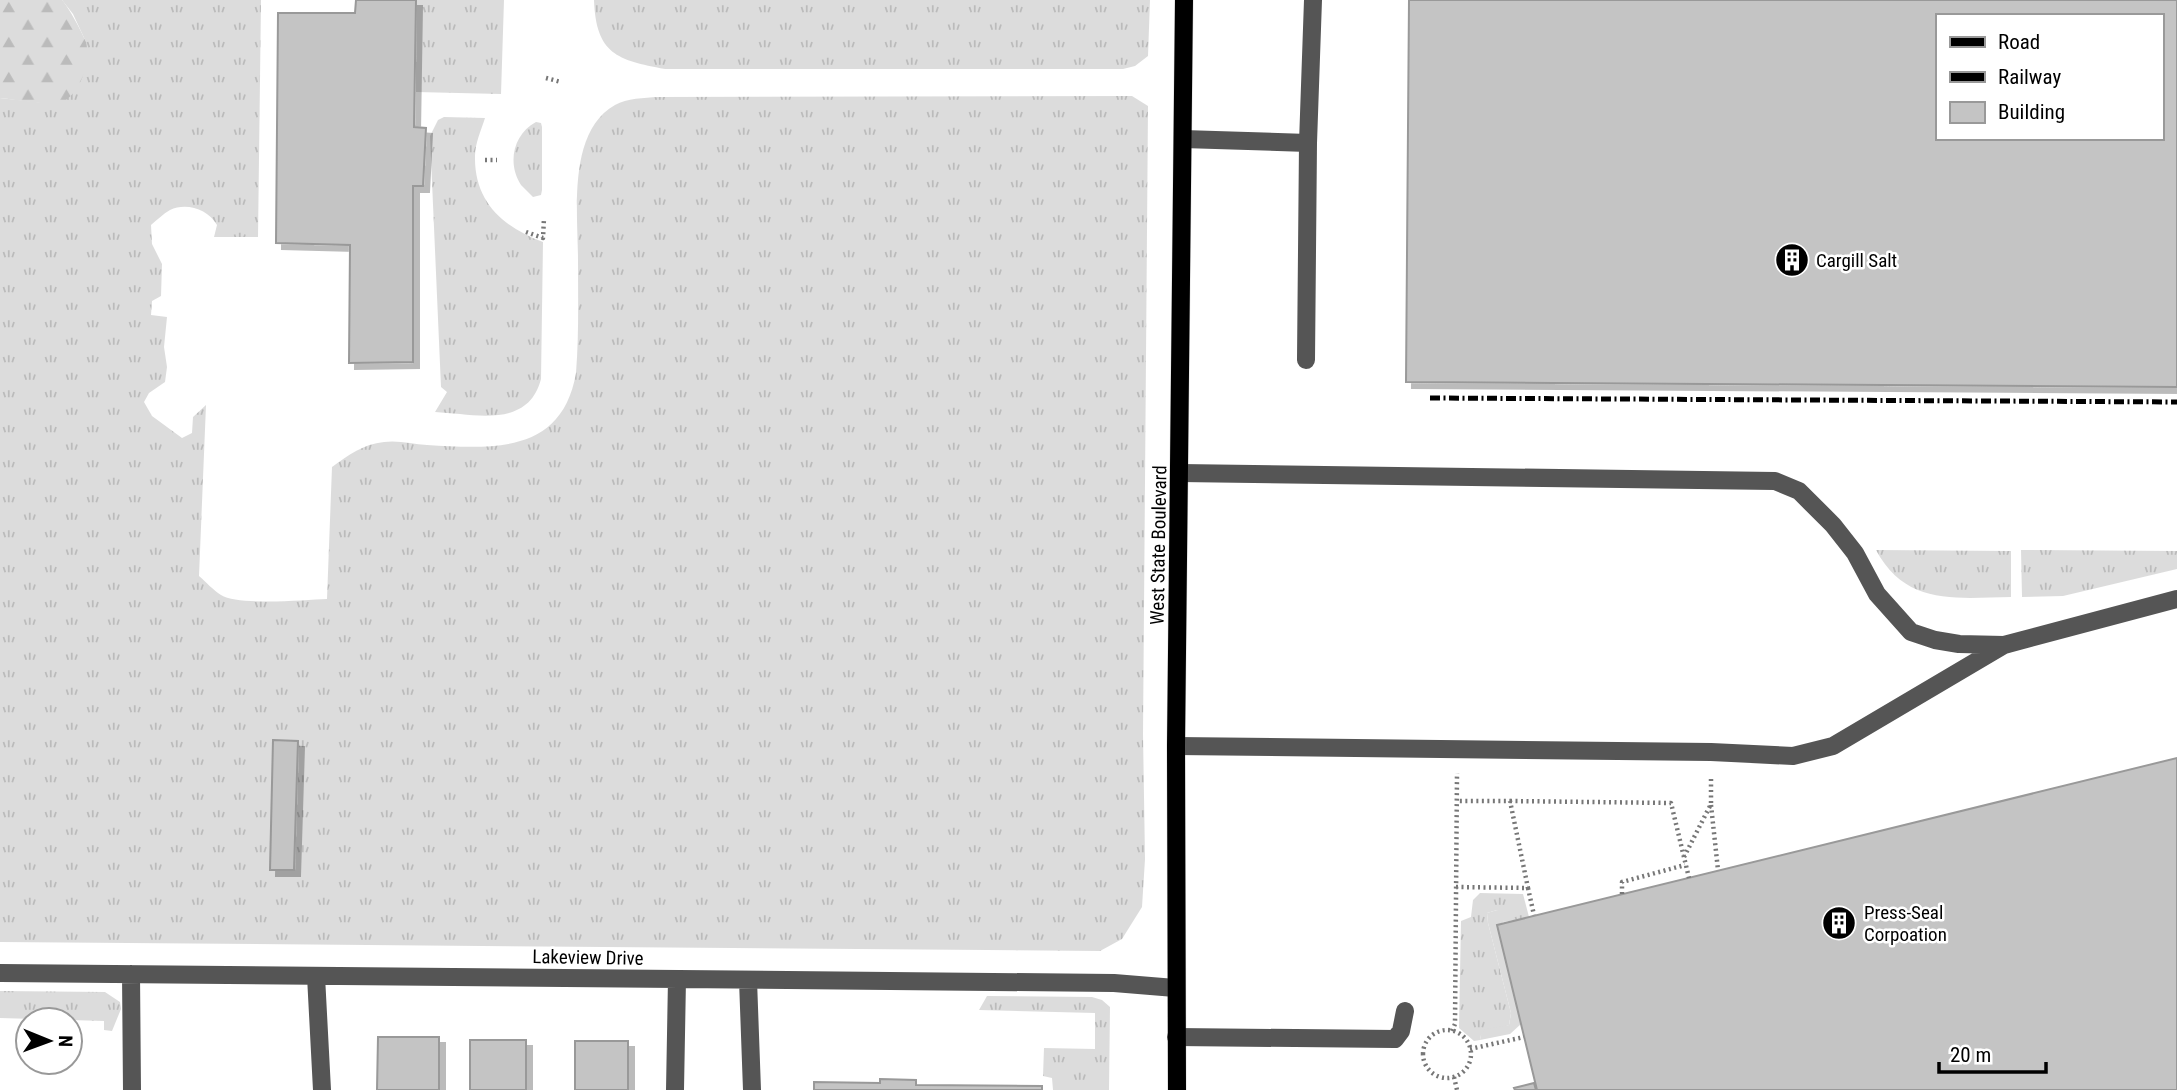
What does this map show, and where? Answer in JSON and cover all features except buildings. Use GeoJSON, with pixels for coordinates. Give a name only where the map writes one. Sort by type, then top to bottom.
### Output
{"type":"FeatureCollection","features":[{"type":"Feature","properties":{"kind":"main road","name":"West State Boulevard"},"geometry":{"type":"LineString","coordinates":[[1177,1090],[1176,746],[1184,0]]}},
{"type":"Feature","properties":{"kind":"street"},"geometry":{"type":"LineString","coordinates":[[1306,360],[1308,142],[1313,0]]}},
{"type":"Feature","properties":{"kind":"street"},"geometry":{"type":"LineString","coordinates":[[1182,139],[1308,142]]}},
{"type":"Feature","properties":{"kind":"street"},"geometry":{"type":"LineString","coordinates":[[1180,473],[1775,481],[1799,491],[1833,525],[1855,553],[1877,594],[1911,632],[1959,644],[2004,645]]}},
{"type":"Feature","properties":{"kind":"street"},"geometry":{"type":"LineString","coordinates":[[1176,746],[1711,752],[1793,756],[1833,746],[2004,645],[2177,599]]}},
{"type":"Feature","properties":{"kind":"street","name":"Lakeview Drive"},"geometry":{"type":"LineString","coordinates":[[0,973],[1115,983],[1175,988]]}},
{"type":"Feature","properties":{"kind":"street"},"geometry":{"type":"LineString","coordinates":[[131,974],[132,1090]]}},
{"type":"Feature","properties":{"kind":"street"},"geometry":{"type":"LineString","coordinates":[[316,976],[322,1090]]}},
{"type":"Feature","properties":{"kind":"street"},"geometry":{"type":"LineString","coordinates":[[674,1090],[677,979]]}},
{"type":"Feature","properties":{"kind":"street"},"geometry":{"type":"LineString","coordinates":[[748,980],[752,1090]]}},
{"type":"Feature","properties":{"kind":"street"},"geometry":{"type":"LineString","coordinates":[[1176,1037],[1395,1039],[1401,1031],[1405,1011]]}},
{"type":"Feature","properties":{"kind":"path"},"geometry":{"type":"LineString","coordinates":[[546,78],[561,82]]}},
{"type":"Feature","properties":{"kind":"path"},"geometry":{"type":"LineString","coordinates":[[485,160],[497,160]]}},
{"type":"Feature","properties":{"kind":"path"},"geometry":{"type":"LineString","coordinates":[[526,232],[543,238],[544,218]]}},
{"type":"Feature","properties":{"kind":"path"},"geometry":{"type":"LineString","coordinates":[[1452,1031],[1455,1024],[1457,767]]}},
{"type":"Feature","properties":{"kind":"path"},"geometry":{"type":"LineString","coordinates":[[1711,772],[1711,804],[1718,870]]}},
{"type":"Feature","properties":{"kind":"path"},"geometry":{"type":"LineString","coordinates":[[1457,801],[1671,803],[1689,878]]}},
{"type":"Feature","properties":{"kind":"path"},"geometry":{"type":"LineString","coordinates":[[1510,801],[1534,915]]}},
{"type":"Feature","properties":{"kind":"path"},"geometry":{"type":"LineString","coordinates":[[1684,858],[1711,804]]}},
{"type":"Feature","properties":{"kind":"path"},"geometry":{"type":"LineString","coordinates":[[1622,894],[1622,882],[1685,865]]}},
{"type":"Feature","properties":{"kind":"path"},"geometry":{"type":"LineString","coordinates":[[1456,887],[1528,888]]}},
{"type":"Feature","properties":{"kind":"path"},"geometry":{"type":"LineString","coordinates":[[1452,1031],[1465,1039],[1471,1053],[1466,1068],[1454,1077],[1446,1078],[1431,1073],[1423,1059],[1424,1046],[1437,1032],[1452,1031]]}},
{"type":"Feature","properties":{"kind":"path"},"geometry":{"type":"LineString","coordinates":[[1470,1049],[1524,1037]]}},
{"type":"Feature","properties":{"kind":"path"},"geometry":{"type":"LineString","coordinates":[[1454,1077],[1457,1090]]}},
{"type":"Feature","properties":{"kind":"green space"},"geometry":{"type":"Polygon","coordinates":[[[0,0],[62,0],[68,8],[86,42],[87,59],[78,86],[67,99],[49,104],[0,98],[0,0]]]}},
{"type":"Feature","properties":{"kind":"green space"},"geometry":{"type":"Polygon","coordinates":[[[62,0],[261,0],[258,237],[214,237],[217,225],[213,219],[190,207],[170,210],[151,225],[152,244],[162,264],[161,296],[152,301],[151,315],[167,317],[164,347],[167,367],[165,382],[149,393],[144,402],[152,416],[182,438],[192,433],[193,417],[206,405],[199,576],[221,595],[242,600],[272,602],[327,599],[332,467],[356,451],[376,443],[389,442],[476,447],[499,445],[521,441],[540,432],[556,419],[568,400],[576,373],[578,175],[589,134],[600,118],[615,105],[630,100],[658,97],[1132,96],[1148,106],[1143,734],[1145,859],[1142,907],[1122,939],[1100,951],[0,942],[0,98],[45,103],[86,42],[73,14],[62,0]],[[274,740],[271,870],[294,870],[298,741],[274,740]]]}},
{"type":"Feature","properties":{"kind":"green space"},"geometry":{"type":"Polygon","coordinates":[[[416,0],[504,0],[501,94],[416,92],[416,0]]]}},
{"type":"Feature","properties":{"kind":"green space"},"geometry":{"type":"Polygon","coordinates":[[[594,0],[1150,0],[1148,56],[1135,66],[1123,69],[665,69],[634,62],[612,51],[599,32],[594,0]]]}},
{"type":"Feature","properties":{"kind":"green space"},"geometry":{"type":"Polygon","coordinates":[[[444,117],[485,118],[475,156],[480,187],[494,211],[504,220],[515,229],[543,242],[541,379],[534,395],[525,406],[498,415],[435,412],[447,392],[441,387],[430,136],[438,120],[444,117]]]}},
{"type":"Feature","properties":{"kind":"green space"},"geometry":{"type":"Polygon","coordinates":[[[536,122],[541,123],[542,127],[542,190],[541,195],[533,197],[517,177],[514,159],[517,142],[528,127],[536,122]]]}},
{"type":"Feature","properties":{"kind":"green space"},"geometry":{"type":"Polygon","coordinates":[[[1876,550],[2011,551],[2011,597],[1952,597],[1917,590],[1888,568],[1876,550]]]}},
{"type":"Feature","properties":{"kind":"green space"},"geometry":{"type":"Polygon","coordinates":[[[2021,550],[2177,551],[2177,569],[2063,596],[2022,597],[2021,550]]]}},
{"type":"Feature","properties":{"kind":"green space"},"geometry":{"type":"Polygon","coordinates":[[[1480,893],[1523,894],[1529,917],[1504,922],[1497,910],[1487,913],[1511,1013],[1509,1025],[1481,1035],[1480,1040],[1474,1041],[1459,1028],[1461,921],[1471,917],[1473,900],[1480,893]]]}},
{"type":"Feature","properties":{"kind":"green space"},"geometry":{"type":"Polygon","coordinates":[[[1497,910],[1501,912],[1504,922],[1497,925],[1521,1024],[1510,1034],[1480,1040],[1485,1029],[1509,1025],[1511,1013],[1488,923],[1487,913],[1497,910]]]}},
{"type":"Feature","properties":{"kind":"green space"},"geometry":{"type":"Polygon","coordinates":[[[0,991],[105,992],[120,1002],[121,1009],[112,1031],[104,1030],[104,1021],[84,1020],[84,1006],[14,1006],[14,1018],[0,1018],[0,991]]]}},
{"type":"Feature","properties":{"kind":"green space"},"geometry":{"type":"Polygon","coordinates":[[[987,996],[1092,997],[1102,1000],[1110,1007],[1109,1090],[1053,1090],[1052,1078],[1043,1076],[1044,1048],[1095,1049],[1095,1013],[979,1010],[987,996]]]}},
{"type":"Feature","properties":{"kind":"railway"},"geometry":{"type":"LineString","coordinates":[[1430,398],[2177,402]]}},
{"type":"Feature","properties":{"kind":"place","name":"Cargill Salt"},"geometry":{"type":"Point","coordinates":[1792,260]}},
{"type":"Feature","properties":{"kind":"place","name":"Press-Seal Corpoation"},"geometry":{"type":"Point","coordinates":[1839,923]}}]}
